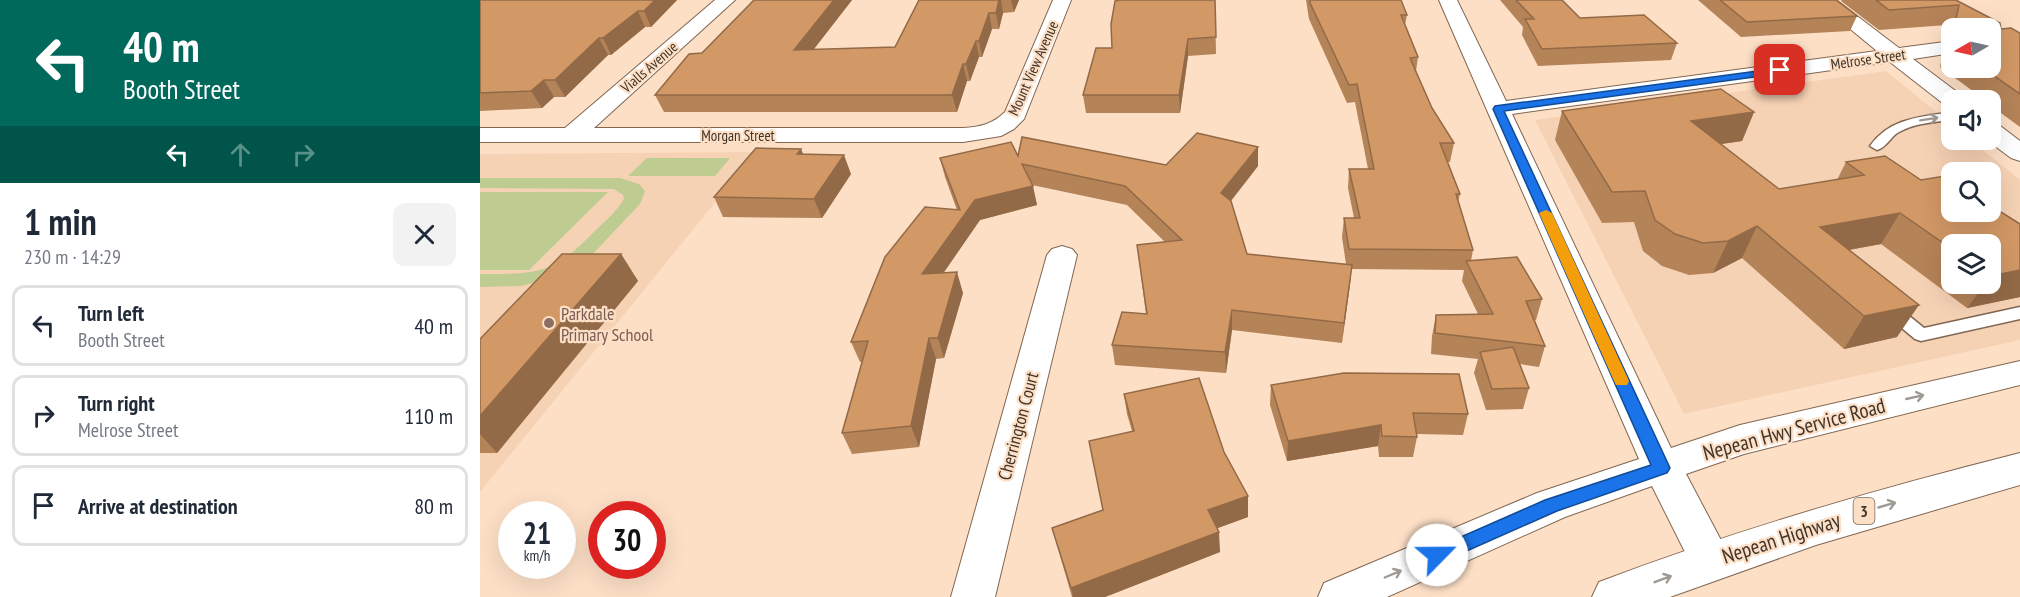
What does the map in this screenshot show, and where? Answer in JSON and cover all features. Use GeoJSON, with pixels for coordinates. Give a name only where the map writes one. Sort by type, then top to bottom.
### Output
{"type":"FeatureCollection","features":[{"type":"Feature","properties":{"kind":"highway","name":"Nepean Highway"},"geometry":{"type":"LineString","coordinates":[[1616,597],[1711,561],[1833,520],[2020,470]]}},
{"type":"Feature","properties":{"kind":"street","name":"Vialls Avenue"},"geometry":{"type":"LineString","coordinates":[[571,135],[726,0]]}},
{"type":"Feature","properties":{"kind":"street","name":"Mount View Avenue"},"geometry":{"type":"LineString","coordinates":[[996,129],[1012,120],[1016,114],[1062,0]]}},
{"type":"Feature","properties":{"kind":"street"},"geometry":{"type":"LineString","coordinates":[[1449,0],[1661,468],[1711,561]]}},
{"type":"Feature","properties":{"kind":"street"},"geometry":{"type":"LineString","coordinates":[[1824,0],[1941,91]]}},
{"type":"Feature","properties":{"kind":"street","name":"Melrose Street"},"geometry":{"type":"LineString","coordinates":[[1498,109],[1941,49]]}},
{"type":"Feature","properties":{"kind":"street","name":"Morgan Street"},"geometry":{"type":"LineString","coordinates":[[480,135],[963,135],[996,129]]}},
{"type":"Feature","properties":{"kind":"street"},"geometry":{"type":"LineString","coordinates":[[2001,138],[2020,153]]}},
{"type":"Feature","properties":{"kind":"street","name":"Cherrington Court"},"geometry":{"type":"LineString","coordinates":[[973,597],[1062,255]]}},
{"type":"Feature","properties":{"kind":"street","name":"Nepean Hwy Service Road"},"geometry":{"type":"LineString","coordinates":[[1340,597],[1551,505],[1740,440],[2020,373]]}},
{"type":"Feature","properties":{"kind":"lane"},"geometry":{"type":"LineString","coordinates":[[1876,146],[1891,130],[1906,123],[1941,118]]}},
{"type":"Feature","properties":{"kind":"lane"},"geometry":{"type":"LineString","coordinates":[[1876,297],[1921,334],[2020,313]]}},
{"type":"Feature","properties":{"kind":"shaded area"},"geometry":{"type":"Polygon","coordinates":[[[1886,71],[1941,116],[1941,150],[1982,150],[1998,162],[1941,162],[1941,222],[2001,222],[2001,165],[2020,180],[2020,340],[1684,414],[1535,120],[1886,71]]]}},
{"type":"Feature","properties":{"kind":"shaded area","name":"Parkdale Primary School"},"geometry":{"type":"Polygon","coordinates":[[[756,152],[480,492],[480,154],[756,152]]]}},
{"type":"Feature","properties":{"kind":"green space"},"geometry":{"type":"Polygon","coordinates":[[[647,158],[730,158],[715,176],[628,176],[647,158]]]}},
{"type":"Feature","properties":{"kind":"green space"},"geometry":{"type":"Polygon","coordinates":[[[480,178],[620,178],[639,184],[645,191],[640,204],[590,257],[537,282],[521,286],[480,287],[480,274],[532,272],[556,263],[581,245],[611,216],[624,199],[623,195],[614,189],[480,188],[480,178]]]}},
{"type":"Feature","properties":{"kind":"green space"},"geometry":{"type":"Polygon","coordinates":[[[480,192],[608,192],[529,270],[480,270],[480,192]]]}},
{"type":"Feature","properties":{"kind":"building"},"geometry":{"type":"Polygon","coordinates":[[[480,0],[655,0],[644,11],[638,11],[603,38],[599,38],[555,80],[544,80],[531,91],[480,93],[480,0]]]}},
{"type":"Feature","properties":{"kind":"building"},"geometry":{"type":"Polygon","coordinates":[[[754,0],[834,0],[794,50],[895,47],[919,0],[999,0],[996,13],[989,13],[979,41],[976,41],[966,64],[963,64],[952,95],[655,95],[689,54],[702,53],[754,0]]]}},
{"type":"Feature","properties":{"kind":"building"},"geometry":{"type":"Polygon","coordinates":[[[1215,0],[1216,37],[1188,39],[1179,95],[1083,95],[1096,48],[1112,48],[1111,24],[1115,1],[1215,0]]]}},
{"type":"Feature","properties":{"kind":"building"},"geometry":{"type":"Polygon","coordinates":[[[1310,0],[1401,0],[1407,15],[1401,15],[1418,57],[1410,58],[1432,108],[1454,143],[1440,143],[1460,194],[1456,194],[1473,250],[1349,249],[1344,218],[1360,218],[1349,169],[1374,169],[1357,84],[1349,85],[1310,0]]]}},
{"type":"Feature","properties":{"kind":"building"},"geometry":{"type":"Polygon","coordinates":[[[1516,0],[1562,0],[1580,18],[1644,15],[1677,43],[1542,49],[1525,19],[1534,19],[1516,0]]]}},
{"type":"Feature","properties":{"kind":"building"},"geometry":{"type":"Polygon","coordinates":[[[1720,0],[1836,0],[1857,16],[1747,22],[1720,0]]]}},
{"type":"Feature","properties":{"kind":"building"},"geometry":{"type":"Polygon","coordinates":[[[1876,0],[1956,0],[1990,18],[1956,18],[1959,5],[1889,10],[1876,0]]]}},
{"type":"Feature","properties":{"kind":"building"},"geometry":{"type":"Polygon","coordinates":[[[2011,28],[2020,33],[2020,94],[1997,78],[2001,78],[2001,29],[2011,28]]]}},
{"type":"Feature","properties":{"kind":"building"},"geometry":{"type":"Polygon","coordinates":[[[1721,89],[1754,112],[1691,121],[1779,189],[1864,175],[1846,162],[1885,156],[1921,180],[1941,177],[1941,222],[2001,222],[2001,212],[2020,224],[2020,270],[2001,274],[2001,234],[1941,234],[1941,241],[1900,213],[1820,227],[1919,305],[1864,316],[1757,226],[1728,241],[1703,243],[1675,234],[1655,220],[1645,191],[1612,192],[1562,111],[1721,89]]]}},
{"type":"Feature","properties":{"kind":"building"},"geometry":{"type":"Polygon","coordinates":[[[1197,133],[1258,147],[1221,193],[1231,201],[1247,254],[1352,265],[1344,323],[1232,310],[1225,352],[1112,345],[1122,312],[1147,314],[1137,245],[1182,240],[1125,186],[1022,164],[1033,186],[975,200],[922,274],[957,272],[938,338],[929,338],[911,426],[842,433],[868,341],[851,342],[885,257],[925,207],[960,210],[940,158],[1011,142],[1018,156],[1022,137],[1166,165],[1197,133]]]}},
{"type":"Feature","properties":{"kind":"building"},"geometry":{"type":"Polygon","coordinates":[[[756,148],[801,149],[797,154],[844,155],[814,199],[714,197],[756,148]]]}},
{"type":"Feature","properties":{"kind":"building"},"geometry":{"type":"Polygon","coordinates":[[[562,254],[621,254],[480,416],[480,339],[562,254]]]}},
{"type":"Feature","properties":{"kind":"building"},"geometry":{"type":"Polygon","coordinates":[[[1517,257],[1542,299],[1526,301],[1545,346],[1435,333],[1436,315],[1493,314],[1466,261],[1517,257]]]}},
{"type":"Feature","properties":{"kind":"building"},"geometry":{"type":"Polygon","coordinates":[[[1513,347],[1529,388],[1492,389],[1480,352],[1513,347]]]}},
{"type":"Feature","properties":{"kind":"building"},"geometry":{"type":"Polygon","coordinates":[[[1344,373],[1459,374],[1468,414],[1413,413],[1417,437],[1382,436],[1381,425],[1288,441],[1271,385],[1344,373]]]}},
{"type":"Feature","properties":{"kind":"building"},"geometry":{"type":"Polygon","coordinates":[[[1199,378],[1224,452],[1248,496],[1208,510],[1219,532],[1071,588],[1052,528],[1103,510],[1089,441],[1134,431],[1124,394],[1199,378]]]}},
{"type":"Feature","properties":{"kind":"slow traffic"},"geometry":{"type":"LineString","coordinates":[[1546,213],[1621,381]]}},
{"type":"Feature","properties":{"kind":"place","name":"Parkdale Primary School"},"geometry":{"type":"Point","coordinates":[549,323]}},
{"type":"Feature","properties":{"kind":"route"},"geometry":{"type":"LineString","coordinates":[[1437,555],[1551,505],[1661,468],[1498,109],[1780,70]]}}]}
